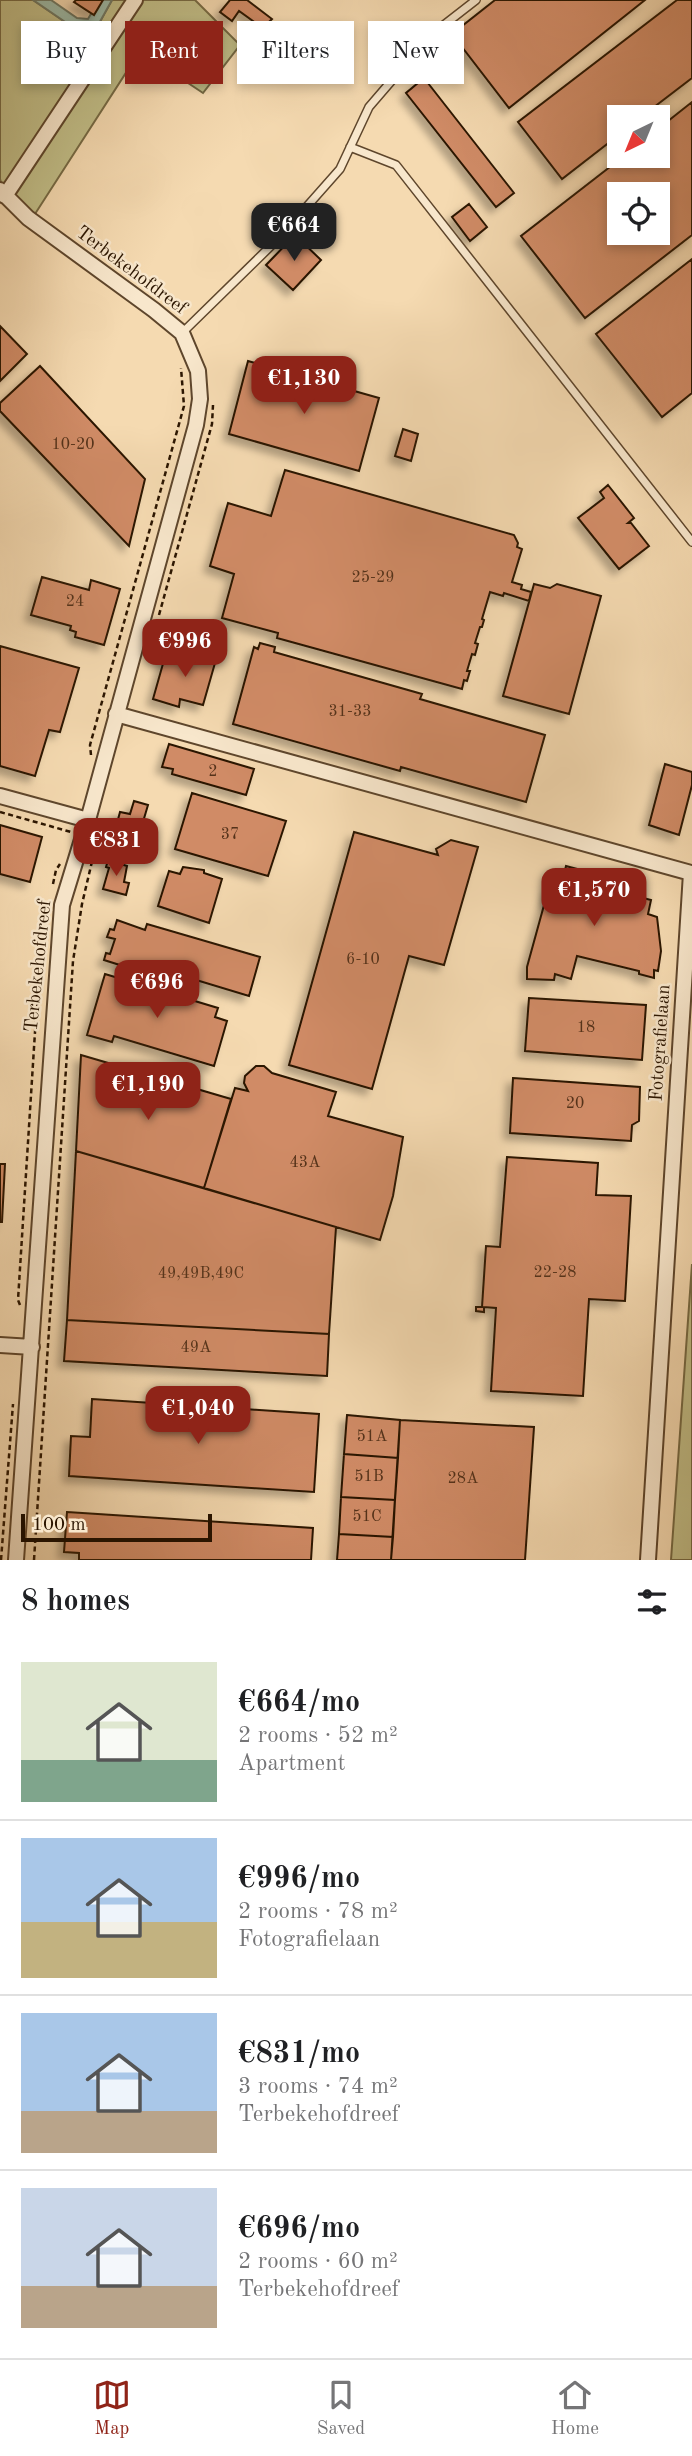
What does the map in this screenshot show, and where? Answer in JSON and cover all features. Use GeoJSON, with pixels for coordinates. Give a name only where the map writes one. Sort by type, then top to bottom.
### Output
{"type":"FeatureCollection","features":[{"type":"Feature","properties":{"kind":"street"},"geometry":{"type":"LineString","coordinates":[[3,193],[135,0]]}},
{"type":"Feature","properties":{"kind":"street","name":"Terbekehofdreef"},"geometry":{"type":"LineString","coordinates":[[3,193],[28,218],[182,333],[198,371],[200,398],[196,425],[88,820],[62,905],[16,1560]]}},
{"type":"Feature","properties":{"kind":"street","name":"Fotografielaan"},"geometry":{"type":"LineString","coordinates":[[116,714],[691,873],[687,1031],[648,1560]]}},
{"type":"Feature","properties":{"kind":"street"},"geometry":{"type":"LineString","coordinates":[[0,796],[88,820]]}},
{"type":"Feature","properties":{"kind":"street"},"geometry":{"type":"LineString","coordinates":[[0,1345],[32,1348]]}},
{"type":"Feature","properties":{"kind":"lane"},"geometry":{"type":"LineString","coordinates":[[182,333],[279,238],[340,169],[369,107],[431,34],[476,0]]}},
{"type":"Feature","properties":{"kind":"lane"},"geometry":{"type":"LineString","coordinates":[[350,147],[396,165],[692,542]]}},
{"type":"Feature","properties":{"kind":"path"},"geometry":{"type":"LineString","coordinates":[[92,765],[90,745],[184,406],[180,365]]}},
{"type":"Feature","properties":{"kind":"path"},"geometry":{"type":"LineString","coordinates":[[0,813],[73,833]]}},
{"type":"Feature","properties":{"kind":"path"},"geometry":{"type":"LineString","coordinates":[[34,1560],[73,961],[82,904],[99,833]]}},
{"type":"Feature","properties":{"kind":"shaded area"},"geometry":{"type":"Polygon","coordinates":[[[0,0],[33,0],[64,21],[21,21],[21,84],[111,84],[111,21],[100,21],[112,0],[195,0],[216,21],[125,21],[125,74],[35,214],[5,196],[0,179],[0,0]]]}},
{"type":"Feature","properties":{"kind":"shaded area"},"geometry":{"type":"Polygon","coordinates":[[[33,0],[51,0],[77,18],[88,19],[99,0],[112,0],[100,21],[64,21],[33,0]]]}},
{"type":"Feature","properties":{"kind":"shaded area"},"geometry":{"type":"Polygon","coordinates":[[[223,28],[237,42],[237,49],[223,67],[223,28]]]}},
{"type":"Feature","properties":{"kind":"shaded area"},"geometry":{"type":"Polygon","coordinates":[[[190,84],[210,84],[203,93],[190,84]]]}},
{"type":"Feature","properties":{"kind":"shaded area"},"geometry":{"type":"Polygon","coordinates":[[[692,1264],[692,1560],[671,1560],[692,1264]]]}},
{"type":"Feature","properties":{"kind":"building"},"geometry":{"type":"Polygon","coordinates":[[[103,0],[94,15],[74,2],[103,0]]]}},
{"type":"Feature","properties":{"kind":"building"},"geometry":{"type":"Polygon","coordinates":[[[230,0],[247,0],[272,19],[253,21],[239,11],[232,21],[220,12],[230,0]]]}},
{"type":"Feature","properties":{"kind":"building"},"geometry":{"type":"Polygon","coordinates":[[[495,0],[645,0],[509,108],[464,50],[464,25],[495,0]]]}},
{"type":"Feature","properties":{"kind":"building"},"geometry":{"type":"Polygon","coordinates":[[[677,0],[692,0],[692,78],[657,105],[607,105],[607,144],[562,179],[518,122],[677,0]]]}},
{"type":"Feature","properties":{"kind":"building"},"geometry":{"type":"Polygon","coordinates":[[[417,84],[429,84],[514,193],[496,207],[406,93],[417,84]]]}},
{"type":"Feature","properties":{"kind":"building"},"geometry":{"type":"Polygon","coordinates":[[[692,102],[692,235],[585,318],[521,236],[609,168],[670,168],[670,119],[692,102]]]}},
{"type":"Feature","properties":{"kind":"building"},"geometry":{"type":"Polygon","coordinates":[[[469,204],[487,227],[470,241],[452,217],[469,204]]]}},
{"type":"Feature","properties":{"kind":"building"},"geometry":{"type":"Polygon","coordinates":[[[295,235],[321,260],[293,290],[266,265],[295,235]]]}},
{"type":"Feature","properties":{"kind":"building"},"geometry":{"type":"Polygon","coordinates":[[[692,259],[692,393],[662,417],[596,334],[692,259]]]}},
{"type":"Feature","properties":{"kind":"building"},"geometry":{"type":"Polygon","coordinates":[[[0,326],[27,354],[0,381],[0,326]]]}},
{"type":"Feature","properties":{"kind":"building"},"geometry":{"type":"Polygon","coordinates":[[[248,361],[379,398],[359,471],[229,434],[248,361]]]}},
{"type":"Feature","properties":{"kind":"building"},"geometry":{"type":"Polygon","coordinates":[[[40,366],[145,479],[129,546],[0,411],[0,403],[40,366]]]}},
{"type":"Feature","properties":{"kind":"building"},"geometry":{"type":"Polygon","coordinates":[[[403,429],[418,434],[411,461],[395,456],[403,429]]]}},
{"type":"Feature","properties":{"kind":"building"},"geometry":{"type":"Polygon","coordinates":[[[285,470],[514,535],[517,547],[522,549],[512,582],[531,592],[529,601],[504,593],[503,596],[490,592],[482,627],[475,643],[478,644],[475,655],[472,654],[467,671],[470,671],[462,689],[277,638],[278,633],[222,618],[234,574],[210,566],[228,503],[271,516],[285,470]]]}},
{"type":"Feature","properties":{"kind":"building"},"geometry":{"type":"Polygon","coordinates":[[[608,485],[634,518],[628,523],[631,523],[649,546],[619,569],[578,518],[604,498],[600,492],[608,485]]]}},
{"type":"Feature","properties":{"kind":"building"},"geometry":{"type":"Polygon","coordinates":[[[42,577],[89,590],[91,580],[120,589],[104,645],[75,637],[76,632],[70,630],[71,626],[31,615],[42,577]]]}},
{"type":"Feature","properties":{"kind":"building"},"geometry":{"type":"Polygon","coordinates":[[[534,584],[550,588],[557,584],[601,596],[569,714],[503,696],[534,584]]]}},
{"type":"Feature","properties":{"kind":"building"},"geometry":{"type":"Polygon","coordinates":[[[260,643],[275,647],[274,652],[422,694],[420,699],[545,735],[526,802],[401,767],[400,771],[233,724],[254,647],[258,649],[260,643]]]}},
{"type":"Feature","properties":{"kind":"building"},"geometry":{"type":"Polygon","coordinates":[[[0,646],[79,668],[60,732],[49,730],[35,776],[0,766],[0,646]]]}},
{"type":"Feature","properties":{"kind":"building"},"geometry":{"type":"Polygon","coordinates":[[[192,649],[217,656],[203,705],[180,699],[179,707],[153,699],[166,653],[181,659],[180,666],[182,657],[185,658],[183,667],[187,668],[192,649]]]}},
{"type":"Feature","properties":{"kind":"building"},"geometry":{"type":"Polygon","coordinates":[[[169,744],[254,769],[246,795],[172,774],[173,769],[162,767],[169,744]]]}},
{"type":"Feature","properties":{"kind":"building"},"geometry":{"type":"Polygon","coordinates":[[[665,764],[692,772],[692,785],[679,835],[649,825],[665,764]]]}},
{"type":"Feature","properties":{"kind":"building"},"geometry":{"type":"Polygon","coordinates":[[[192,793],[286,821],[268,876],[175,849],[192,793]]]}},
{"type":"Feature","properties":{"kind":"building"},"geometry":{"type":"Polygon","coordinates":[[[134,801],[148,805],[143,822],[148,824],[144,836],[116,827],[120,812],[130,814],[134,801]]]}},
{"type":"Feature","properties":{"kind":"building"},"geometry":{"type":"Polygon","coordinates":[[[0,825],[42,837],[30,882],[0,874],[0,825]]]}},
{"type":"Feature","properties":{"kind":"building"},"geometry":{"type":"Polygon","coordinates":[[[354,832],[438,855],[436,849],[451,840],[478,847],[444,965],[409,956],[372,1089],[289,1065],[354,832]]]}},
{"type":"Feature","properties":{"kind":"building"},"geometry":{"type":"Polygon","coordinates":[[[108,860],[127,866],[124,882],[129,883],[126,895],[103,889],[109,868],[106,867],[108,860]]]}},
{"type":"Feature","properties":{"kind":"building"},"geometry":{"type":"Polygon","coordinates":[[[566,866],[630,883],[627,894],[651,900],[648,914],[657,917],[661,951],[658,971],[654,970],[654,978],[639,974],[639,971],[577,956],[571,979],[555,974],[554,980],[527,979],[527,967],[549,887],[560,890],[566,866]]]}},
{"type":"Feature","properties":{"kind":"building"},"geometry":{"type":"Polygon","coordinates":[[[183,867],[204,870],[204,873],[222,879],[209,923],[158,906],[169,871],[180,874],[183,867]]]}},
{"type":"Feature","properties":{"kind":"building"},"geometry":{"type":"Polygon","coordinates":[[[117,920],[145,930],[147,924],[260,957],[249,996],[183,976],[180,984],[104,960],[106,953],[110,954],[115,939],[107,937],[110,929],[114,930],[117,920]]]}},
{"type":"Feature","properties":{"kind":"building"},"geometry":{"type":"Polygon","coordinates":[[[105,974],[218,1008],[215,1017],[227,1021],[214,1066],[114,1036],[112,1042],[87,1035],[105,974]]]}},
{"type":"Feature","properties":{"kind":"building"},"geometry":{"type":"Polygon","coordinates":[[[529,998],[646,1005],[642,1060],[525,1051],[529,998]]]}},
{"type":"Feature","properties":{"kind":"building"},"geometry":{"type":"Polygon","coordinates":[[[81,1055],[231,1099],[204,1188],[76,1151],[81,1055]]]}},
{"type":"Feature","properties":{"kind":"building"},"geometry":{"type":"Polygon","coordinates":[[[256,1066],[264,1066],[272,1073],[336,1092],[328,1116],[403,1137],[393,1196],[380,1240],[204,1188],[235,1088],[248,1091],[244,1083],[245,1076],[256,1066]]]}},
{"type":"Feature","properties":{"kind":"building"},"geometry":{"type":"Polygon","coordinates":[[[513,1078],[640,1087],[639,1121],[632,1125],[631,1141],[510,1133],[513,1078]]]}},
{"type":"Feature","properties":{"kind":"building"},"geometry":{"type":"Polygon","coordinates":[[[76,1151],[336,1227],[329,1334],[67,1320],[76,1151]]]}},
{"type":"Feature","properties":{"kind":"building"},"geometry":{"type":"Polygon","coordinates":[[[507,1157],[598,1163],[596,1195],[631,1196],[625,1301],[589,1299],[583,1396],[491,1391],[496,1308],[484,1307],[484,1312],[476,1311],[476,1307],[482,1307],[486,1246],[500,1247],[507,1157]]]}},
{"type":"Feature","properties":{"kind":"building"},"geometry":{"type":"Polygon","coordinates":[[[0,1164],[5,1164],[2,1222],[0,1222],[0,1164]]]}},
{"type":"Feature","properties":{"kind":"building"},"geometry":{"type":"Polygon","coordinates":[[[67,1320],[329,1334],[327,1376],[64,1361],[67,1320]]]}},
{"type":"Feature","properties":{"kind":"building"},"geometry":{"type":"Polygon","coordinates":[[[92,1399],[319,1414],[314,1492],[69,1476],[71,1436],[90,1437],[92,1399]]]}},
{"type":"Feature","properties":{"kind":"building"},"geometry":{"type":"Polygon","coordinates":[[[347,1415],[400,1420],[398,1458],[344,1454],[347,1415]]]}},
{"type":"Feature","properties":{"kind":"building"},"geometry":{"type":"Polygon","coordinates":[[[400,1420],[534,1427],[525,1560],[391,1560],[400,1420]]]}},
{"type":"Feature","properties":{"kind":"building"},"geometry":{"type":"Polygon","coordinates":[[[344,1454],[398,1458],[395,1500],[341,1497],[344,1454]]]}},
{"type":"Feature","properties":{"kind":"building"},"geometry":{"type":"Polygon","coordinates":[[[341,1497],[395,1500],[393,1537],[339,1534],[341,1497]]]}},
{"type":"Feature","properties":{"kind":"building"},"geometry":{"type":"Polygon","coordinates":[[[67,1512],[313,1528],[311,1560],[79,1560],[79,1553],[64,1552],[67,1512]]]}},
{"type":"Feature","properties":{"kind":"building"},"geometry":{"type":"Polygon","coordinates":[[[339,1534],[393,1537],[391,1560],[337,1560],[339,1534]]]}}]}
